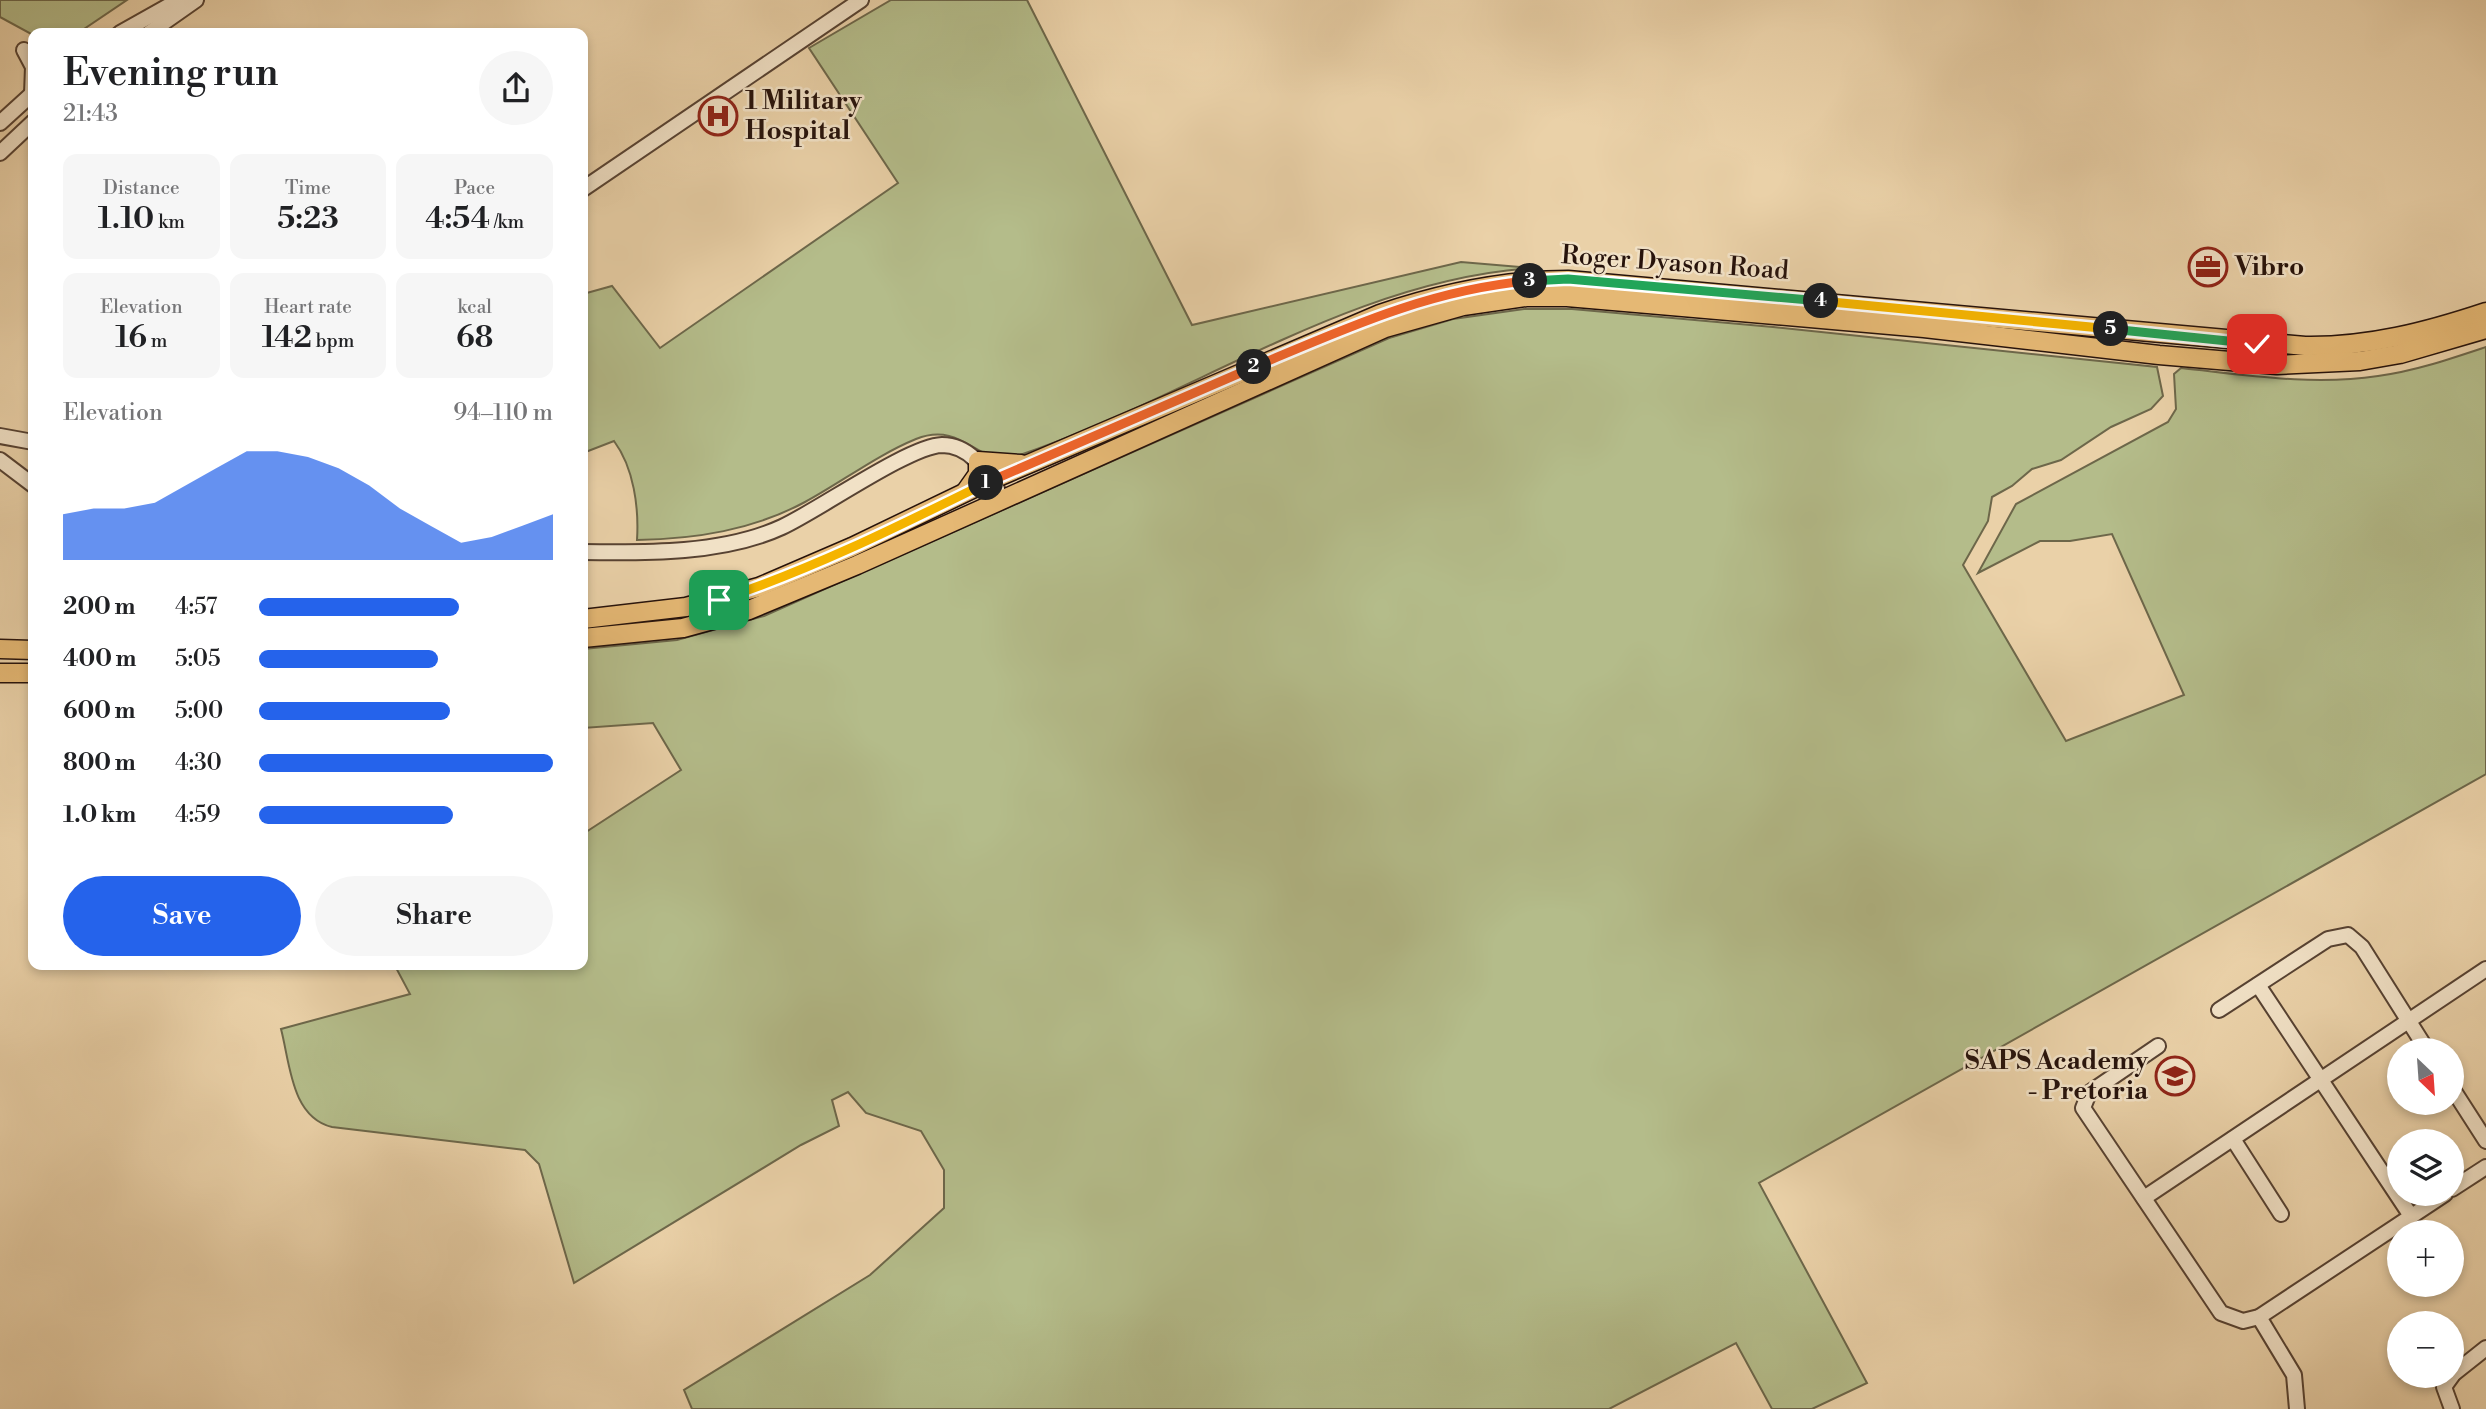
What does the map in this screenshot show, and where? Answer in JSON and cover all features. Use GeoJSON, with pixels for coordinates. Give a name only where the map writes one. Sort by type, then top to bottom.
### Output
{"type":"FeatureCollection","features":[{"type":"Feature","properties":{"kind":"main road","name":"Roger Dyason Road"},"geometry":{"type":"LineString","coordinates":[[588,618],[686,607],[746,591],[852,547],[957,497],[994,485],[1029,463],[1380,314],[1426,298],[1496,284],[1549,280],[1754,294],[2305,346],[2375,342],[2429,330],[2486,312]]}},
{"type":"Feature","properties":{"kind":"main road"},"geometry":{"type":"LineString","coordinates":[[1752,313],[1754,294]]}},
{"type":"Feature","properties":{"kind":"main road","name":"Roger Dyason Road"},"geometry":{"type":"LineString","coordinates":[[588,638],[671,630],[749,610],[857,565],[1385,328],[1483,302],[1526,297],[1567,297],[2277,365],[2360,361],[2412,351],[2486,329]]}},
{"type":"Feature","properties":{"kind":"main road"},"geometry":{"type":"LineString","coordinates":[[857,565],[909,531],[994,485],[1164,417],[1230,396]]}},
{"type":"Feature","properties":{"kind":"main road"},"geometry":{"type":"LineString","coordinates":[[957,497],[976,479],[978,461],[1029,463]]}},
{"type":"Feature","properties":{"kind":"main road"},"geometry":{"type":"LineString","coordinates":[[0,649],[28,650]]}},
{"type":"Feature","properties":{"kind":"main road"},"geometry":{"type":"LineString","coordinates":[[0,673],[28,673]]}},
{"type":"Feature","properties":{"kind":"street"},"geometry":{"type":"LineString","coordinates":[[129,28],[179,0]]}},
{"type":"Feature","properties":{"kind":"street"},"geometry":{"type":"LineString","coordinates":[[156,28],[196,0]]}},
{"type":"Feature","properties":{"kind":"street"},"geometry":{"type":"LineString","coordinates":[[588,186],[861,0]]}},
{"type":"Feature","properties":{"kind":"street"},"geometry":{"type":"LineString","coordinates":[[24,50],[28,58]]}},
{"type":"Feature","properties":{"kind":"street"},"geometry":{"type":"LineString","coordinates":[[0,123],[28,98]]}},
{"type":"Feature","properties":{"kind":"street"},"geometry":{"type":"LineString","coordinates":[[0,153],[28,127]]}},
{"type":"Feature","properties":{"kind":"street"},"geometry":{"type":"LineString","coordinates":[[0,436],[28,441]]}},
{"type":"Feature","properties":{"kind":"street"},"geometry":{"type":"LineString","coordinates":[[588,551],[689,549],[761,536],[806,515],[929,447],[955,447],[978,461],[994,485]]}},
{"type":"Feature","properties":{"kind":"street"},"geometry":{"type":"LineString","coordinates":[[0,460],[28,480]]}},
{"type":"Feature","properties":{"kind":"street"},"geometry":{"type":"LineString","coordinates":[[2219,1010],[2328,939],[2348,935],[2362,947],[2420,1038]]}},
{"type":"Feature","properties":{"kind":"street"},"geometry":{"type":"LineString","coordinates":[[2144,1198],[2486,969]]}},
{"type":"Feature","properties":{"kind":"street"},"geometry":{"type":"LineString","coordinates":[[2258,985],[2410,1216]]}},
{"type":"Feature","properties":{"kind":"street"},"geometry":{"type":"LineString","coordinates":[[2158,1046],[2089,1093],[2083,1103],[2219,1312],[2243,1321],[2259,1317],[2426,1206]]}},
{"type":"Feature","properties":{"kind":"street"},"geometry":{"type":"LineString","coordinates":[[2464,1107],[2486,1142]]}},
{"type":"Feature","properties":{"kind":"street"},"geometry":{"type":"LineString","coordinates":[[2233,1139],[2281,1214]]}},
{"type":"Feature","properties":{"kind":"street"},"geometry":{"type":"LineString","coordinates":[[2464,1181],[2486,1167]]}},
{"type":"Feature","properties":{"kind":"street"},"geometry":{"type":"LineString","coordinates":[[2259,1317],[2294,1375],[2297,1409]]}},
{"type":"Feature","properties":{"kind":"street"},"geometry":{"type":"LineString","coordinates":[[2464,1365],[2486,1348]]}},
{"type":"Feature","properties":{"kind":"street"},"geometry":{"type":"LineString","coordinates":[[2444,1388],[2452,1409]]}},
{"type":"Feature","properties":{"kind":"green space"},"geometry":{"type":"Polygon","coordinates":[[[0,0],[127,0],[85,28],[28,28],[28,32],[0,17],[0,0]]]}},
{"type":"Feature","properties":{"kind":"green space"},"geometry":{"type":"Polygon","coordinates":[[[891,0],[1027,0],[1192,325],[1461,262],[1533,268],[1465,277],[1398,295],[1333,318],[1079,433],[1014,457],[1002,459],[959,439],[932,435],[902,445],[805,502],[765,520],[702,535],[637,540],[634,489],[621,452],[614,441],[588,451],[588,293],[612,286],[660,348],[898,183],[809,48],[891,0]]]}},
{"type":"Feature","properties":{"kind":"green space"},"geometry":{"type":"Polygon","coordinates":[[[1524,309],[1572,309],[2157,367],[2163,396],[2151,409],[2111,427],[2061,460],[2032,469],[2012,486],[1992,497],[1988,521],[1963,565],[2066,741],[2184,695],[2112,534],[2070,541],[2040,541],[1978,573],[2016,504],[2168,422],[2176,409],[2174,374],[2181,368],[2304,380],[2353,379],[2405,371],[2486,347],[2486,774],[1759,1183],[1867,1383],[1812,1409],[1772,1409],[1736,1343],[1609,1409],[692,1409],[684,1390],[870,1275],[944,1208],[944,1170],[921,1131],[866,1113],[848,1092],[832,1100],[839,1126],[801,1145],[574,1283],[539,1164],[525,1150],[332,1127],[318,1121],[300,1101],[290,1072],[281,1029],[410,994],[397,970],[588,970],[588,831],[681,770],[653,723],[588,728],[588,649],[677,640],[764,616],[1389,338],[1453,319],[1524,309]]]}},
{"type":"Feature","properties":{"kind":"place","name":"1 Military Hospital"},"geometry":{"type":"Point","coordinates":[718,116]}},
{"type":"Feature","properties":{"kind":"place","name":"Vibro"},"geometry":{"type":"Point","coordinates":[2208,267]}},
{"type":"Feature","properties":{"kind":"place","name":"SAPS Academy - Pretoria"},"geometry":{"type":"Point","coordinates":[2175,1076]}},
{"type":"Feature","properties":{"kind":"route"},"geometry":{"type":"LineString","coordinates":[[719,600],[759,587],[852,547],[991,480],[1380,314],[1426,298],[1506,282],[1568,279],[1754,294],[2257,344]]}}]}
